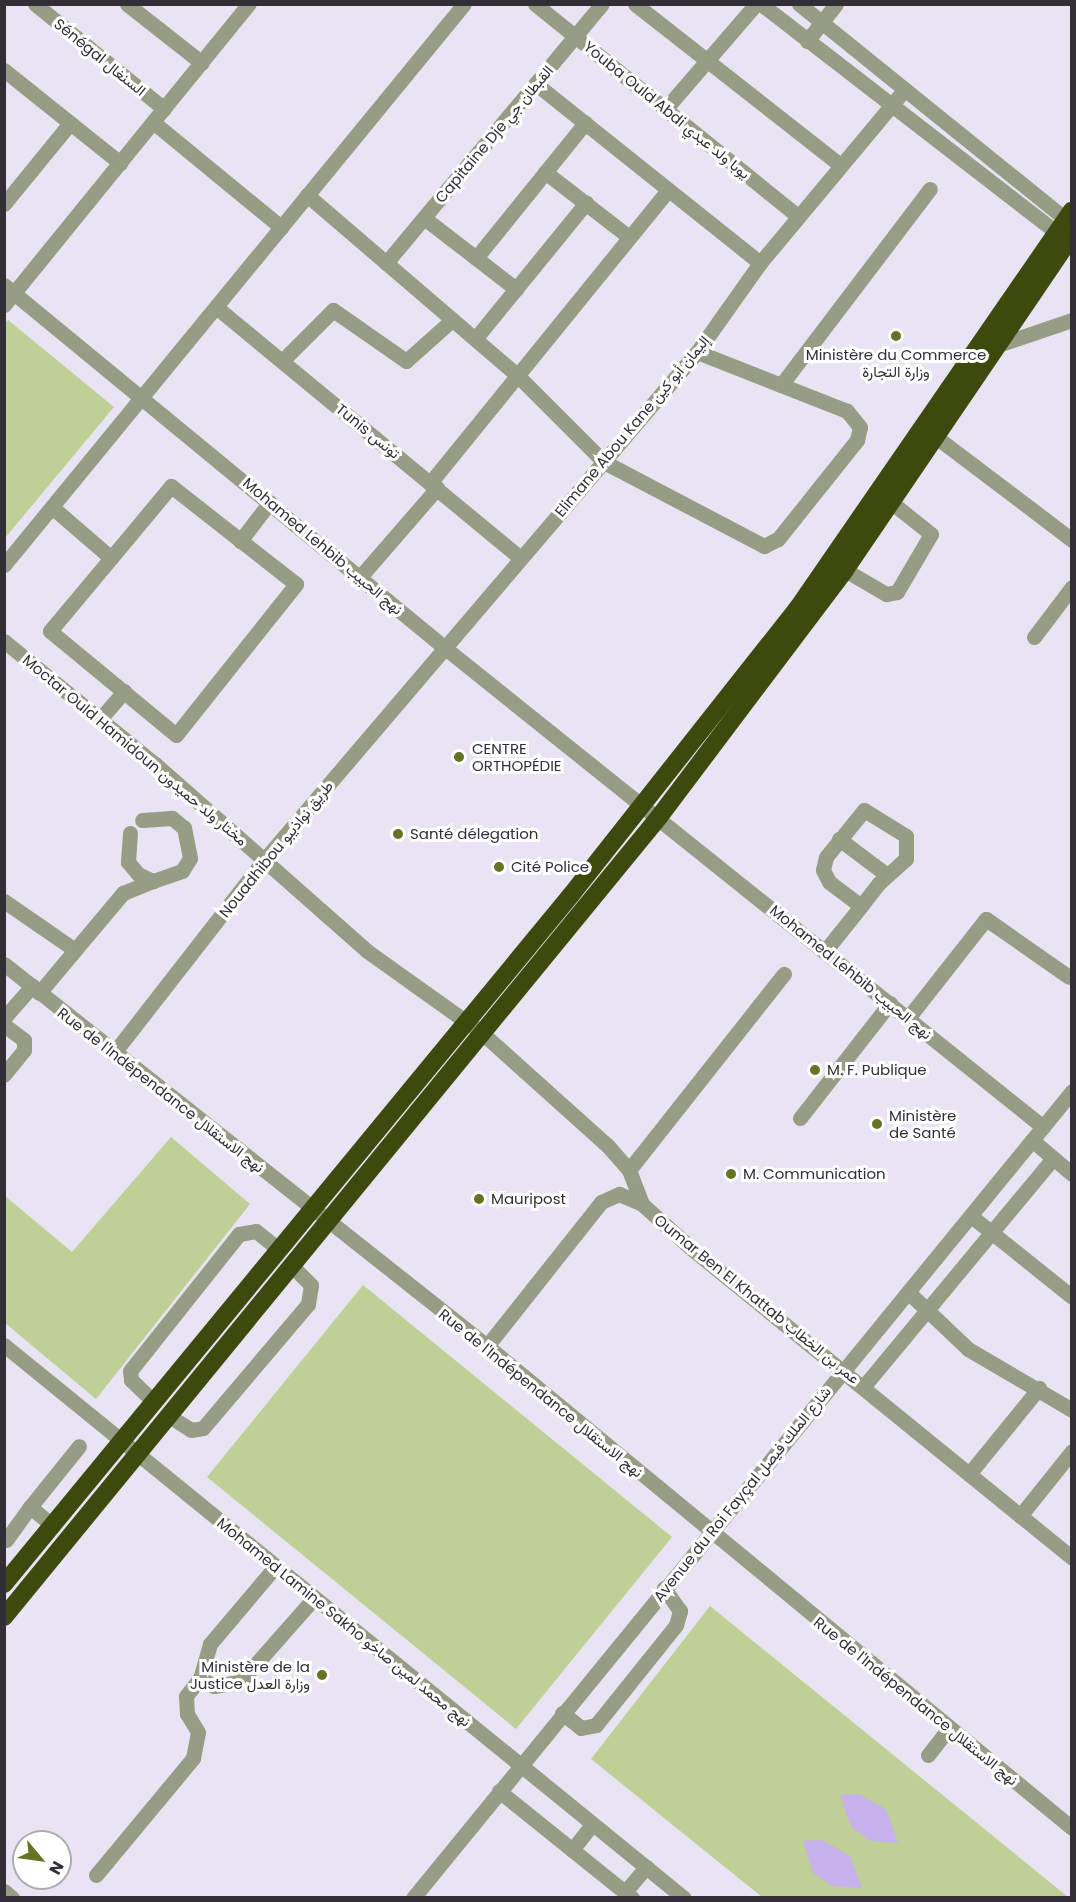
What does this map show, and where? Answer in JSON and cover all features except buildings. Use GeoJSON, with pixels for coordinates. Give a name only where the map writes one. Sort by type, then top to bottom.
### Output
{"type":"FeatureCollection","features":[{"type":"Feature","properties":{"kind":"highway"},"geometry":{"type":"LineString","coordinates":[[4,1584],[643,804],[797,609],[1001,344],[1068,230]]}},
{"type":"Feature","properties":{"kind":"highway"},"geometry":{"type":"LineString","coordinates":[[4,1617],[659,817],[845,570],[892,502],[931,432],[1068,230]]}},
{"type":"Feature","properties":{"kind":"street","name":"Sénégal السنغال"},"geometry":{"type":"LineString","coordinates":[[35,4],[164,109]]}},
{"type":"Feature","properties":{"kind":"street"},"geometry":{"type":"LineString","coordinates":[[128,4],[202,63]]}},
{"type":"Feature","properties":{"kind":"street"},"geometry":{"type":"LineString","coordinates":[[8,294],[120,163],[249,4]]}},
{"type":"Feature","properties":{"kind":"street"},"geometry":{"type":"LineString","coordinates":[[4,565],[464,4]]}},
{"type":"Feature","properties":{"kind":"street","name":"Youba Ould Abdi يوبا ولد عبدي"},"geometry":{"type":"LineString","coordinates":[[535,4],[667,107],[798,216]]}},
{"type":"Feature","properties":{"kind":"street","name":"Capitaine Dje القبطان جي"},"geometry":{"type":"LineString","coordinates":[[386,263],[602,4]]}},
{"type":"Feature","properties":{"kind":"street"},"geometry":{"type":"LineString","coordinates":[[635,4],[840,165]]}},
{"type":"Feature","properties":{"kind":"street"},"geometry":{"type":"LineString","coordinates":[[667,107],[756,4]]}},
{"type":"Feature","properties":{"kind":"street"},"geometry":{"type":"LineString","coordinates":[[761,4],[892,105],[1068,230]]}},
{"type":"Feature","properties":{"kind":"street"},"geometry":{"type":"LineString","coordinates":[[799,4],[905,89],[1068,230]]}},
{"type":"Feature","properties":{"kind":"street"},"geometry":{"type":"LineString","coordinates":[[807,41],[836,4]]}},
{"type":"Feature","properties":{"kind":"street"},"geometry":{"type":"LineString","coordinates":[[4,70],[120,163]]}},
{"type":"Feature","properties":{"kind":"street"},"geometry":{"type":"LineString","coordinates":[[536,84],[760,263]]}},
{"type":"Feature","properties":{"kind":"street","name":"Elimane Abou Kane إليمان أبو كين"},"geometry":{"type":"LineString","coordinates":[[445,648],[519,557],[698,352],[760,263],[905,89]]}},
{"type":"Feature","properties":{"kind":"street"},"geometry":{"type":"LineString","coordinates":[[153,122],[282,227]]}},
{"type":"Feature","properties":{"kind":"street"},"geometry":{"type":"LineString","coordinates":[[8,194],[70,123]]}},
{"type":"Feature","properties":{"kind":"street"},"geometry":{"type":"LineString","coordinates":[[476,258],[585,123]]}},
{"type":"Feature","properties":{"kind":"street"},"geometry":{"type":"LineString","coordinates":[[545,172],[629,237]]}},
{"type":"Feature","properties":{"kind":"street"},"geometry":{"type":"LineString","coordinates":[[781,385],[930,189]]}},
{"type":"Feature","properties":{"kind":"street"},"geometry":{"type":"LineString","coordinates":[[360,577],[434,486],[518,375],[668,190]]}},
{"type":"Feature","properties":{"kind":"street"},"geometry":{"type":"LineString","coordinates":[[307,195],[518,375],[604,462],[764,546],[778,539],[857,440],[860,427],[847,411],[698,352]]}},
{"type":"Feature","properties":{"kind":"street"},"geometry":{"type":"LineString","coordinates":[[475,339],[586,203]]}},
{"type":"Feature","properties":{"kind":"street"},"geometry":{"type":"LineString","coordinates":[[424,218],[516,289]]}},
{"type":"Feature","properties":{"kind":"street","name":"Mohamed Lehbib نهج الحبيب"},"geometry":{"type":"LineString","coordinates":[[8,294],[143,397],[445,648],[643,804],[1043,1128]]}},
{"type":"Feature","properties":{"kind":"street","name":"Tunis تونس"},"geometry":{"type":"LineString","coordinates":[[216,307],[519,557]]}},
{"type":"Feature","properties":{"kind":"street"},"geometry":{"type":"LineString","coordinates":[[282,361],[333,310],[405,361],[452,320]]}},
{"type":"Feature","properties":{"kind":"street"},"geometry":{"type":"LineString","coordinates":[[1001,344],[1071,320]]}},
{"type":"Feature","properties":{"kind":"street"},"geometry":{"type":"LineString","coordinates":[[931,432],[1071,540]]}},
{"type":"Feature","properties":{"kind":"street"},"geometry":{"type":"LineString","coordinates":[[171,486],[296,584],[176,735],[50,631],[111,558],[171,486]]}},
{"type":"Feature","properties":{"kind":"street"},"geometry":{"type":"LineString","coordinates":[[240,541],[270,502]]}},
{"type":"Feature","properties":{"kind":"street"},"geometry":{"type":"LineString","coordinates":[[845,570],[886,594],[897,592],[931,534],[892,502]]}},
{"type":"Feature","properties":{"kind":"street"},"geometry":{"type":"LineString","coordinates":[[52,507],[111,558]]}},
{"type":"Feature","properties":{"kind":"street"},"geometry":{"type":"LineString","coordinates":[[1034,637],[1071,587]]}},
{"type":"Feature","properties":{"kind":"street","name":"Moctar Ould Hamidoun مختار ولد حميدون"},"geometry":{"type":"LineString","coordinates":[[4,641],[100,719],[367,951],[465,1021]]}},
{"type":"Feature","properties":{"kind":"street","name":"Nouadhibou طريق نواذيبو"},"geometry":{"type":"LineString","coordinates":[[112,1054],[264,860],[445,648]]}},
{"type":"Feature","properties":{"kind":"street"},"geometry":{"type":"LineString","coordinates":[[100,719],[124,692]]}},
{"type":"Feature","properties":{"kind":"street"},"geometry":{"type":"LineString","coordinates":[[825,951],[887,875],[906,859],[909,848],[906,836],[875,812],[864,810],[839,839],[823,870],[829,882],[861,906]]}},
{"type":"Feature","properties":{"kind":"street"},"geometry":{"type":"LineString","coordinates":[[4,1018],[75,951],[123,893],[182,871],[191,842],[172,818],[141,820]]}},
{"type":"Feature","properties":{"kind":"street"},"geometry":{"type":"LineString","coordinates":[[123,893],[130,833]]}},
{"type":"Feature","properties":{"kind":"street"},"geometry":{"type":"LineString","coordinates":[[839,839],[887,875]]}},
{"type":"Feature","properties":{"kind":"street"},"geometry":{"type":"LineString","coordinates":[[128,862],[153,881]]}},
{"type":"Feature","properties":{"kind":"street"},"geometry":{"type":"LineString","coordinates":[[4,901],[75,951]]}},
{"type":"Feature","properties":{"kind":"street"},"geometry":{"type":"LineString","coordinates":[[908,1018],[986,919],[1069,977]]}},
{"type":"Feature","properties":{"kind":"street","name":"Rue de l'Indépendance نهج الاستقلال"},"geometry":{"type":"LineString","coordinates":[[4,964],[112,1054],[487,1346],[708,1531],[1071,1828]]}},
{"type":"Feature","properties":{"kind":"street"},"geometry":{"type":"LineString","coordinates":[[629,1170],[784,974]]}},
{"type":"Feature","properties":{"kind":"street"},"geometry":{"type":"LineString","coordinates":[[800,1118],[890,1004]]}},
{"type":"Feature","properties":{"kind":"street","name":"Oumar Ben El Khattab عمر بن الخطاب"},"geometry":{"type":"LineString","coordinates":[[465,1021],[482,1033],[592,1129],[629,1170],[642,1204],[1071,1558]]}},
{"type":"Feature","properties":{"kind":"street"},"geometry":{"type":"LineString","coordinates":[[4,1025],[24,1040],[24,1050],[4,1075]]}},
{"type":"Feature","properties":{"kind":"street","name":"Avenue du Roi Fayçal شارع الملك فيصل"},"geometry":{"type":"LineString","coordinates":[[413,1898],[708,1531],[1033,1141],[1071,1091]]}},
{"type":"Feature","properties":{"kind":"street"},"geometry":{"type":"LineString","coordinates":[[1033,1141],[1071,1173]]}},
{"type":"Feature","properties":{"kind":"street"},"geometry":{"type":"LineString","coordinates":[[864,1386],[1053,1158]]}},
{"type":"Feature","properties":{"kind":"street"},"geometry":{"type":"LineString","coordinates":[[487,1346],[601,1202],[619,1194],[642,1204]]}},
{"type":"Feature","properties":{"kind":"street"},"geometry":{"type":"LineString","coordinates":[[971,1216],[1071,1297]]}},
{"type":"Feature","properties":{"kind":"street"},"geometry":{"type":"LineString","coordinates":[[154,1402],[131,1380],[130,1371],[225,1252],[251,1229],[278,1249]]}},
{"type":"Feature","properties":{"kind":"street"},"geometry":{"type":"LineString","coordinates":[[169,1416],[192,1430],[203,1428],[308,1304],[311,1285],[292,1266]]}},
{"type":"Feature","properties":{"kind":"street"},"geometry":{"type":"LineString","coordinates":[[908,1292],[968,1349],[1039,1388],[1071,1410]]}},
{"type":"Feature","properties":{"kind":"street","name":"Mohamed Lamine Sakho نهج محمد لمين صاخو"},"geometry":{"type":"LineString","coordinates":[[4,1345],[684,1898]]}},
{"type":"Feature","properties":{"kind":"street"},"geometry":{"type":"LineString","coordinates":[[969,1474],[1039,1388]]}},
{"type":"Feature","properties":{"kind":"street"},"geometry":{"type":"LineString","coordinates":[[6,1540],[79,1446]]}},
{"type":"Feature","properties":{"kind":"street"},"geometry":{"type":"LineString","coordinates":[[1020,1516],[1071,1451]]}},
{"type":"Feature","properties":{"kind":"street"},"geometry":{"type":"LineString","coordinates":[[30,1507],[53,1526]]}},
{"type":"Feature","properties":{"kind":"street"},"geometry":{"type":"LineString","coordinates":[[96,1875],[193,1758],[198,1731],[187,1714],[186,1696],[200,1678],[210,1644],[275,1567]]}},
{"type":"Feature","properties":{"kind":"street"},"geometry":{"type":"LineString","coordinates":[[562,1713],[586,1728],[604,1716],[676,1625],[680,1611],[664,1588]]}},
{"type":"Feature","properties":{"kind":"street"},"geometry":{"type":"LineString","coordinates":[[200,1678],[214,1686],[240,1682],[314,1598]]}},
{"type":"Feature","properties":{"kind":"street"},"geometry":{"type":"LineString","coordinates":[[928,1755],[949,1728]]}},
{"type":"Feature","properties":{"kind":"street"},"geometry":{"type":"LineString","coordinates":[[499,1791],[628,1895],[646,1867]]}},
{"type":"Feature","properties":{"kind":"street"},"geometry":{"type":"LineString","coordinates":[[572,1850],[592,1824]]}},
{"type":"Feature","properties":{"kind":"street"},"geometry":{"type":"LineString","coordinates":[[4,1891],[12,1898]]}},
{"type":"Feature","properties":{"kind":"green space"},"geometry":{"type":"Polygon","coordinates":[[[8,320],[114,407],[5,538],[4,324],[8,320]]]}},
{"type":"Feature","properties":{"kind":"green space"},"geometry":{"type":"Polygon","coordinates":[[[171,1137],[250,1204],[96,1399],[5,1323],[5,1196],[72,1252],[171,1137]]]}},
{"type":"Feature","properties":{"kind":"green space"},"geometry":{"type":"Polygon","coordinates":[[[363,1285],[672,1537],[516,1729],[207,1477],[363,1285]]]}},
{"type":"Feature","properties":{"kind":"green space"},"geometry":{"type":"Polygon","coordinates":[[[710,1606],[1068,1897],[762,1897],[591,1759],[710,1606]]]}},
{"type":"Feature","properties":{"kind":"shaded area"},"geometry":{"type":"Polygon","coordinates":[[[859,1794],[886,1809],[898,1843],[870,1841],[851,1827],[840,1795],[859,1794]]]}},
{"type":"Feature","properties":{"kind":"shaded area"},"geometry":{"type":"Polygon","coordinates":[[[822,1840],[850,1856],[862,1888],[832,1886],[813,1873],[803,1841],[822,1840]]]}},
{"type":"Feature","properties":{"kind":"place","name":"Ministère du Commerce وزارة التجارة"},"geometry":{"type":"Point","coordinates":[896,336]}},
{"type":"Feature","properties":{"kind":"place","name":"CENTRE ORTHOPÉDIE"},"geometry":{"type":"Point","coordinates":[459,757]}},
{"type":"Feature","properties":{"kind":"place","name":"Santé délegation"},"geometry":{"type":"Point","coordinates":[398,834]}},
{"type":"Feature","properties":{"kind":"place","name":"Cité Police"},"geometry":{"type":"Point","coordinates":[499,867]}},
{"type":"Feature","properties":{"kind":"place","name":"M. F. Publique"},"geometry":{"type":"Point","coordinates":[815,1070]}},
{"type":"Feature","properties":{"kind":"place","name":"Ministère de Santé"},"geometry":{"type":"Point","coordinates":[877,1124]}},
{"type":"Feature","properties":{"kind":"place","name":"M. Communication"},"geometry":{"type":"Point","coordinates":[731,1174]}},
{"type":"Feature","properties":{"kind":"place","name":"Mauripost"},"geometry":{"type":"Point","coordinates":[479,1199]}},
{"type":"Feature","properties":{"kind":"place","name":"Ministère de la Justice وزارة العدل"},"geometry":{"type":"Point","coordinates":[322,1675]}}]}
